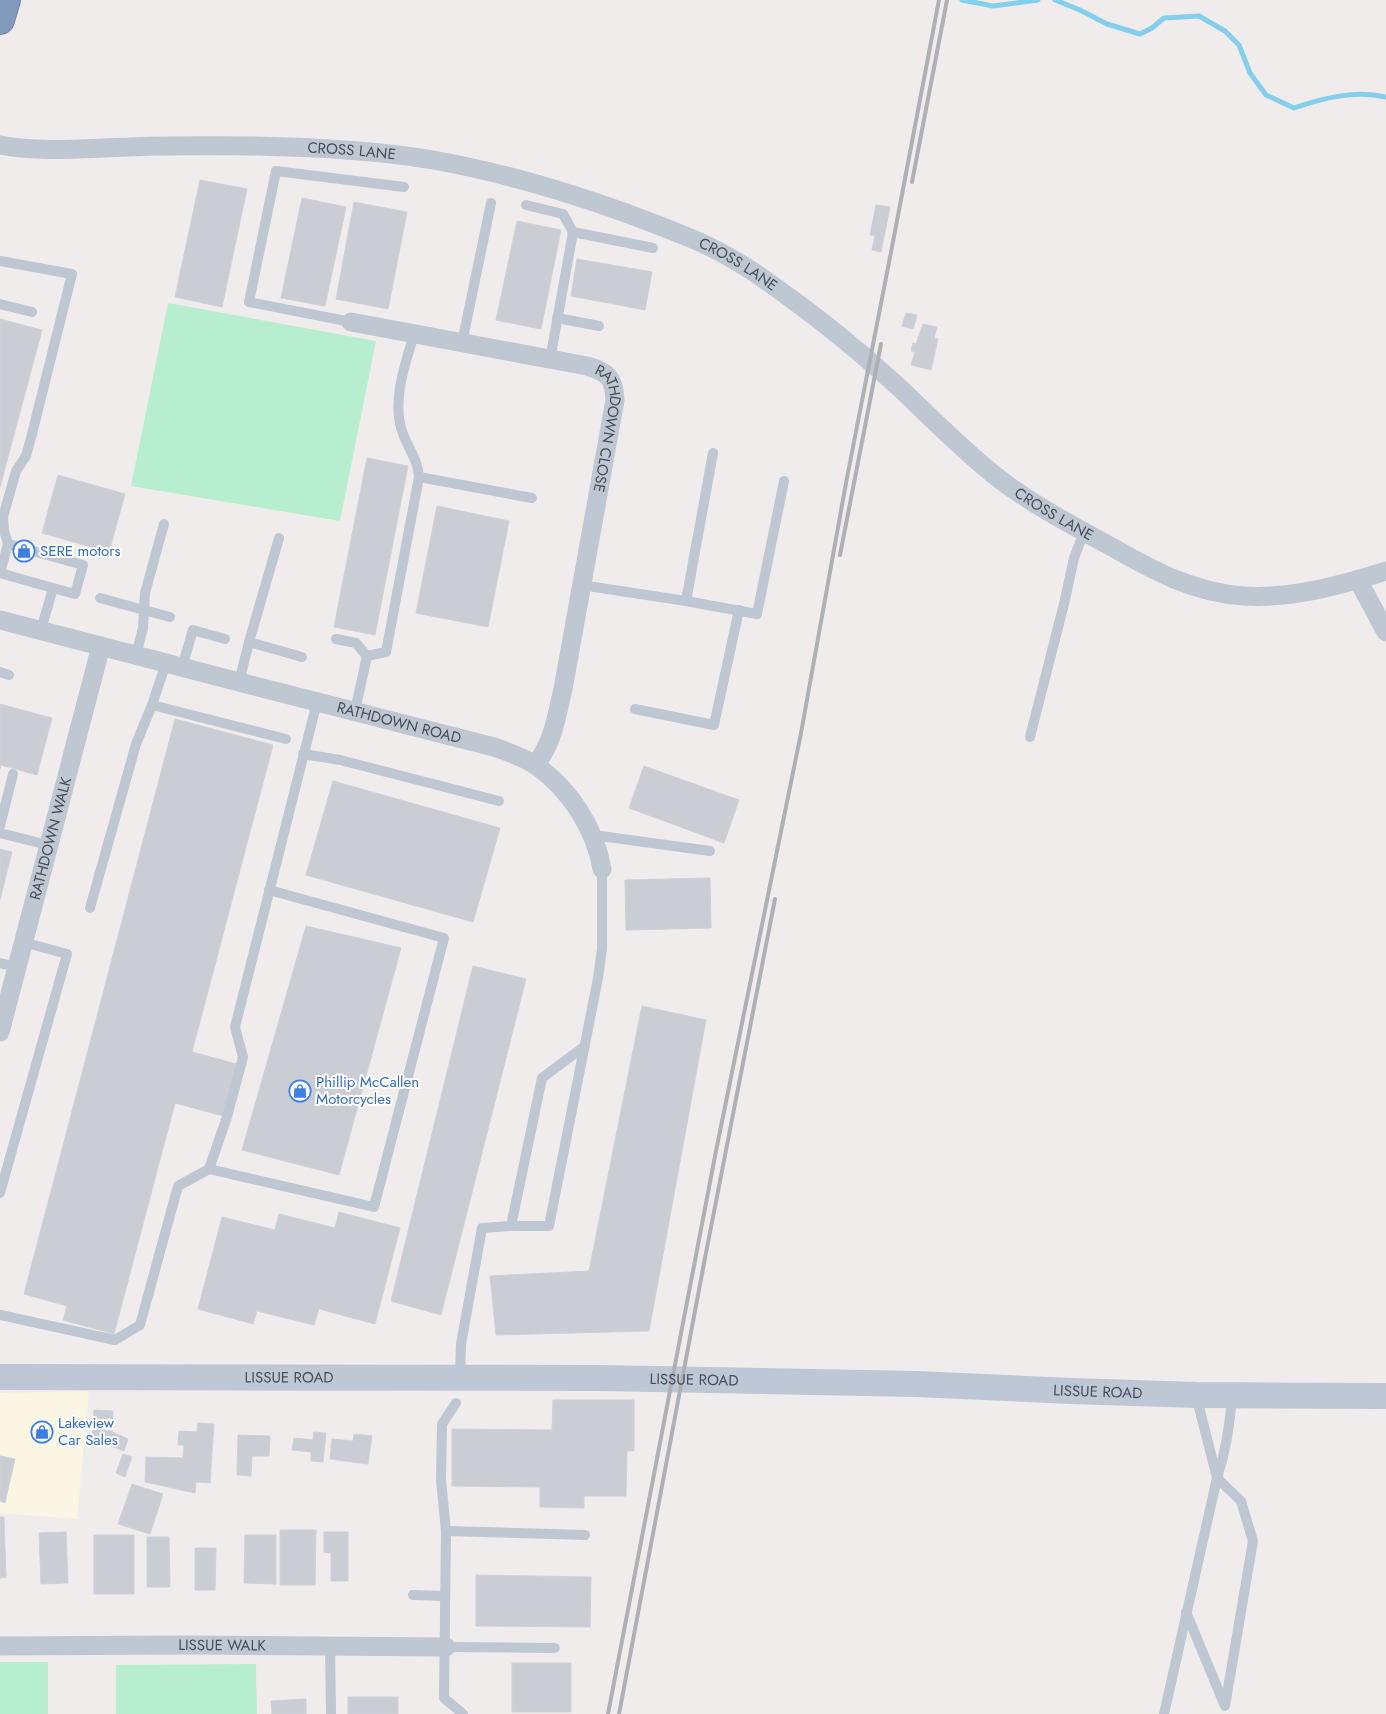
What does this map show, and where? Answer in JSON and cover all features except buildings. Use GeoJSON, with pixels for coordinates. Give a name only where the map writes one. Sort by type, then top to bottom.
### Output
{"type":"FeatureCollection","features":[{"type":"Feature","properties":{"kind":"highway"},"geometry":{"type":"LineString","coordinates":[[0,20],[6,0]]}},
{"type":"Feature","properties":{"kind":"street","name":"CROSS LANE"},"geometry":{"type":"LineString","coordinates":[[0,145],[25,150],[145,146],[254,146],[361,151],[428,159],[482,170],[552,188],[596,202],[714,248],[761,276],[833,329],[995,476],[1020,494],[1084,532],[1174,579],[1219,593],[1244,596],[1275,595],[1298,593],[1358,580],[1386,571]]}},
{"type":"Feature","properties":{"kind":"street","name":"RATHDOWN CLOSE"},"geometry":{"type":"LineString","coordinates":[[351,322],[600,370],[608,376],[614,386],[615,400],[555,722],[541,758],[535,765]]}},
{"type":"Feature","properties":{"kind":"street"},"geometry":{"type":"LineString","coordinates":[[1358,580],[1386,632]]}},
{"type":"Feature","properties":{"kind":"street","name":"RATHDOWN ROAD"},"geometry":{"type":"LineString","coordinates":[[0,620],[494,747],[514,754],[535,765],[564,791],[577,808],[592,834],[599,852],[602,869]]}},
{"type":"Feature","properties":{"kind":"street","name":"RATHDOWN WALK"},"geometry":{"type":"LineString","coordinates":[[0,1032],[9,965],[23,942],[101,646]]}},
{"type":"Feature","properties":{"kind":"street","name":"LISSUE ROAD"},"geometry":{"type":"LineString","coordinates":[[0,1377],[460,1376],[917,1384],[1198,1395],[1386,1396]]}},
{"type":"Feature","properties":{"kind":"street","name":"LISSUE WALK"},"geometry":{"type":"LineString","coordinates":[[0,1646],[446,1647]]}},
{"type":"Feature","properties":{"kind":"lane"},"geometry":{"type":"LineString","coordinates":[[351,322],[249,302],[276,172],[404,187]]}},
{"type":"Feature","properties":{"kind":"lane"},"geometry":{"type":"LineString","coordinates":[[462,343],[491,203]]}},
{"type":"Feature","properties":{"kind":"lane"},"geometry":{"type":"LineString","coordinates":[[526,204],[563,214],[573,232],[550,360]]}},
{"type":"Feature","properties":{"kind":"lane"},"geometry":{"type":"LineString","coordinates":[[573,232],[653,248]]}},
{"type":"Feature","properties":{"kind":"lane"},"geometry":{"type":"LineString","coordinates":[[0,261],[72,274],[32,438],[26,456],[16,470],[3,517],[8,544],[0,574],[75,594],[83,565],[8,544]]}},
{"type":"Feature","properties":{"kind":"lane"},"geometry":{"type":"LineString","coordinates":[[0,304],[32,312]]}},
{"type":"Feature","properties":{"kind":"lane"},"geometry":{"type":"LineString","coordinates":[[558,318],[599,326]]}},
{"type":"Feature","properties":{"kind":"lane"},"geometry":{"type":"LineString","coordinates":[[367,656],[386,652],[419,477],[416,459],[402,432],[398,410],[406,358],[414,334]]}},
{"type":"Feature","properties":{"kind":"lane"},"geometry":{"type":"LineString","coordinates":[[686,601],[713,453]]}},
{"type":"Feature","properties":{"kind":"lane"},"geometry":{"type":"LineString","coordinates":[[419,477],[532,498]]}},
{"type":"Feature","properties":{"kind":"lane"},"geometry":{"type":"LineString","coordinates":[[582,585],[757,614],[784,481]]}},
{"type":"Feature","properties":{"kind":"lane"},"geometry":{"type":"LineString","coordinates":[[136,655],[143,628],[145,593],[164,524]]}},
{"type":"Feature","properties":{"kind":"lane"},"geometry":{"type":"LineString","coordinates":[[1030,737],[1074,558],[1084,532]]}},
{"type":"Feature","properties":{"kind":"lane"},"geometry":{"type":"LineString","coordinates":[[239,682],[279,538]]}},
{"type":"Feature","properties":{"kind":"lane"},"geometry":{"type":"LineString","coordinates":[[41,630],[53,588]]}},
{"type":"Feature","properties":{"kind":"lane"},"geometry":{"type":"LineString","coordinates":[[100,598],[170,617]]}},
{"type":"Feature","properties":{"kind":"lane"},"geometry":{"type":"LineString","coordinates":[[635,708],[714,725],[739,610]]}},
{"type":"Feature","properties":{"kind":"lane"},"geometry":{"type":"LineString","coordinates":[[90,908],[136,744],[152,705],[193,630],[225,639]]}},
{"type":"Feature","properties":{"kind":"lane"},"geometry":{"type":"LineString","coordinates":[[336,639],[356,643],[367,656]]}},
{"type":"Feature","properties":{"kind":"lane"},"geometry":{"type":"LineString","coordinates":[[249,642],[302,657]]}},
{"type":"Feature","properties":{"kind":"lane"},"geometry":{"type":"LineString","coordinates":[[355,711],[367,656]]}},
{"type":"Feature","properties":{"kind":"lane"},"geometry":{"type":"LineString","coordinates":[[209,1169],[227,1117],[243,1057],[235,1027],[317,702]]}},
{"type":"Feature","properties":{"kind":"lane"},"geometry":{"type":"LineString","coordinates":[[152,705],[286,739]]}},
{"type":"Feature","properties":{"kind":"lane"},"geometry":{"type":"LineString","coordinates":[[303,754],[340,760],[499,801]]}},
{"type":"Feature","properties":{"kind":"lane"},"geometry":{"type":"LineString","coordinates":[[0,826],[13,774]]}},
{"type":"Feature","properties":{"kind":"lane"},"geometry":{"type":"LineString","coordinates":[[0,833],[48,844]]}},
{"type":"Feature","properties":{"kind":"lane"},"geometry":{"type":"LineString","coordinates":[[592,834],[710,851]]}},
{"type":"Feature","properties":{"kind":"lane","name":"RATHDOWN ROAD"},"geometry":{"type":"LineString","coordinates":[[511,1226],[549,1226],[592,1011],[602,949],[602,869]]}},
{"type":"Feature","properties":{"kind":"lane"},"geometry":{"type":"LineString","coordinates":[[0,1315],[115,1340],[140,1325],[178,1186],[209,1169],[374,1206],[444,938],[269,890]]}},
{"type":"Feature","properties":{"kind":"lane"},"geometry":{"type":"LineString","coordinates":[[0,1193],[68,954],[23,942]]}},
{"type":"Feature","properties":{"kind":"lane"},"geometry":{"type":"LineString","coordinates":[[460,1376],[461,1344],[482,1228],[511,1226],[542,1078],[585,1046]]}},
{"type":"Feature","properties":{"kind":"lane"},"geometry":{"type":"LineString","coordinates":[[1198,1395],[1199,1407],[1218,1478],[1241,1501],[1253,1541],[1224,1710]]}},
{"type":"Feature","properties":{"kind":"lane"},"geometry":{"type":"LineString","coordinates":[[1164,1714],[1186,1612],[1225,1454],[1230,1428],[1232,1395]]}},
{"type":"Feature","properties":{"kind":"lane"},"geometry":{"type":"LineString","coordinates":[[456,1403],[442,1424],[441,1480],[446,1531],[444,1698],[463,1714]]}},
{"type":"Feature","properties":{"kind":"lane"},"geometry":{"type":"LineString","coordinates":[[446,1531],[585,1535]]}},
{"type":"Feature","properties":{"kind":"lane"},"geometry":{"type":"LineString","coordinates":[[413,1595],[446,1596]]}},
{"type":"Feature","properties":{"kind":"lane"},"geometry":{"type":"LineString","coordinates":[[1186,1612],[1224,1710]]}},
{"type":"Feature","properties":{"kind":"lane"},"geometry":{"type":"LineString","coordinates":[[330,1646],[331,1714]]}},
{"type":"Feature","properties":{"kind":"lane"},"geometry":{"type":"LineString","coordinates":[[446,1647],[555,1648]]}},
{"type":"Feature","properties":{"kind":"shaded area","name":"Lakeview Car Sales"},"geometry":{"type":"Polygon","coordinates":[[[89,1391],[77,1519],[0,1513],[0,1393],[89,1391]]]}},
{"type":"Feature","properties":{"kind":"green space"},"geometry":{"type":"Polygon","coordinates":[[[168,303],[376,341],[340,521],[131,486],[168,303]]]}},
{"type":"Feature","properties":{"kind":"green space"},"geometry":{"type":"Polygon","coordinates":[[[0,1662],[48,1662],[48,1714],[0,1714],[0,1662]]]}},
{"type":"Feature","properties":{"kind":"green space"},"geometry":{"type":"Polygon","coordinates":[[[256,1664],[257,1714],[116,1714],[116,1665],[256,1664]]]}},
{"type":"Feature","properties":{"kind":"waterway"},"geometry":{"type":"LineString","coordinates":[[962,0],[993,6],[1038,0]]}},
{"type":"Feature","properties":{"kind":"waterway"},"geometry":{"type":"LineString","coordinates":[[1055,0],[1107,24],[1140,34],[1152,28],[1164,18],[1199,16],[1225,31],[1239,45],[1250,73],[1266,95],[1294,108],[1339,96],[1363,94],[1386,97]]}},
{"type":"Feature","properties":{"kind":"railway"},"geometry":{"type":"LineString","coordinates":[[608,1714],[716,1151],[801,733],[846,483],[939,0]]}},
{"type":"Feature","properties":{"kind":"railway"},"geometry":{"type":"LineString","coordinates":[[912,182],[947,0]]}},
{"type":"Feature","properties":{"kind":"railway"},"geometry":{"type":"LineString","coordinates":[[840,555],[881,344]]}},
{"type":"Feature","properties":{"kind":"railway"},"geometry":{"type":"LineString","coordinates":[[619,1714],[775,899]]}},
{"type":"Feature","properties":{"kind":"place","name":"SERE motors"},"geometry":{"type":"Point","coordinates":[24,551]}},
{"type":"Feature","properties":{"kind":"place","name":"Phillip McCallen Motorcycles"},"geometry":{"type":"Point","coordinates":[300,1091]}},
{"type":"Feature","properties":{"kind":"place","name":"Lakeview Car Sales"},"geometry":{"type":"Point","coordinates":[42,1432]}}]}
